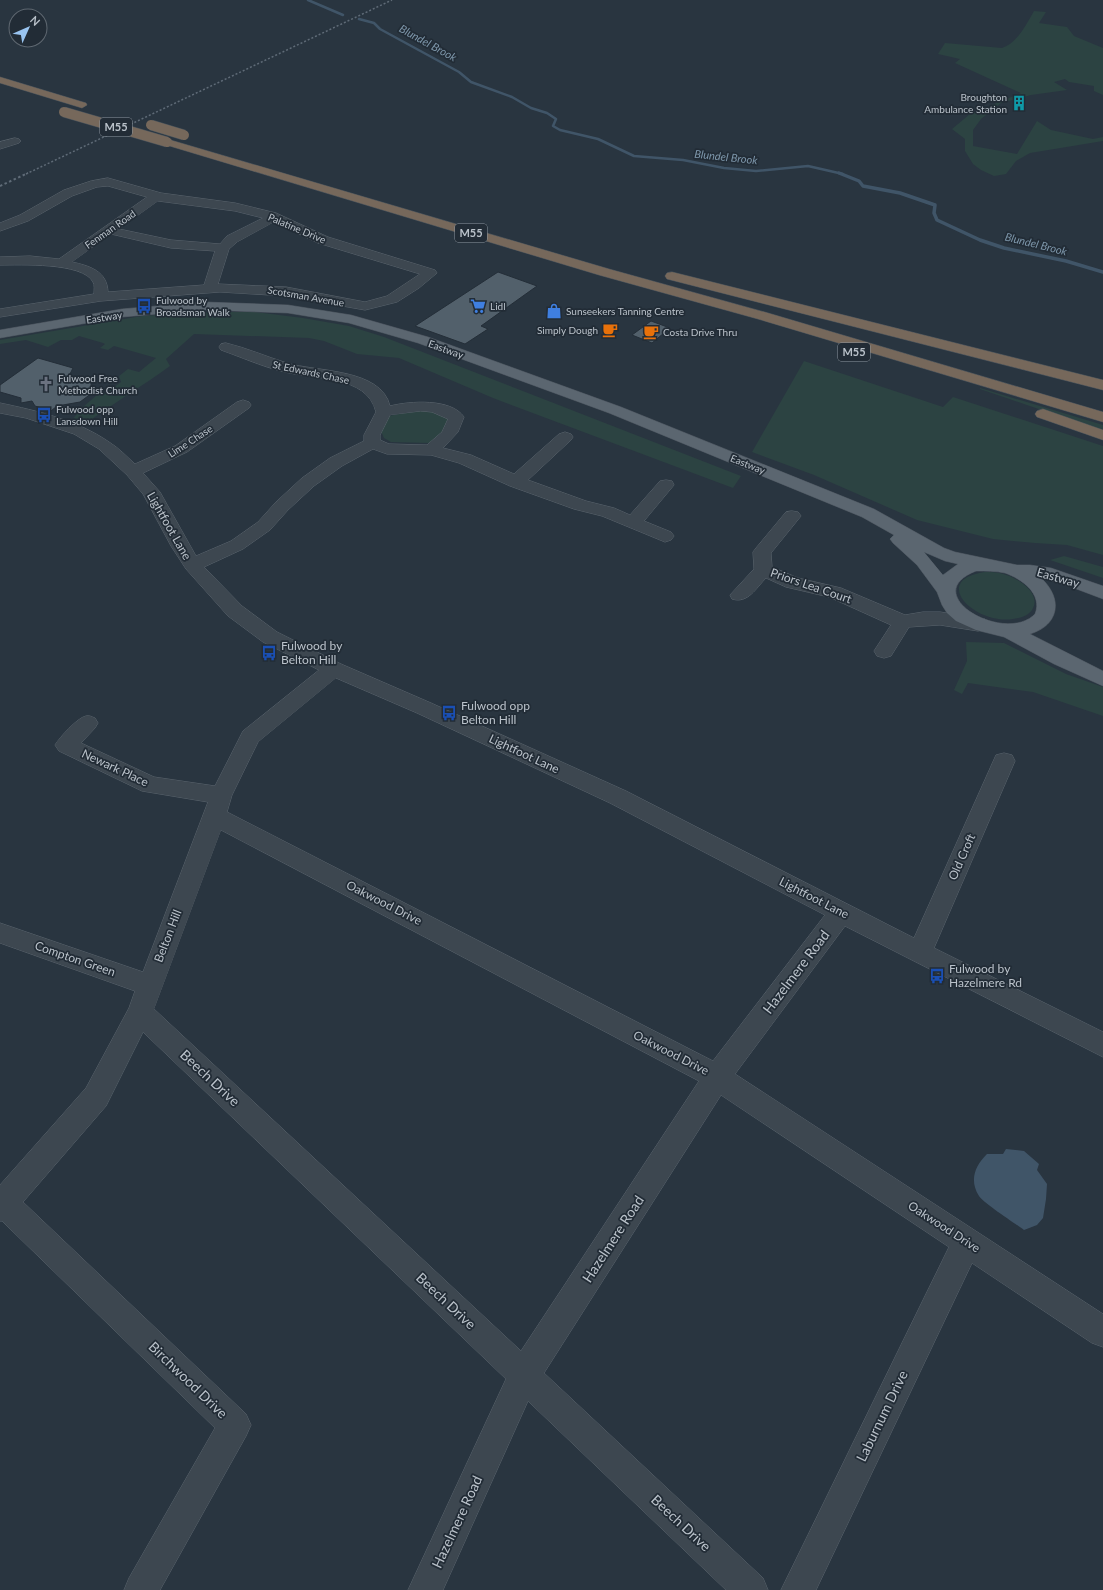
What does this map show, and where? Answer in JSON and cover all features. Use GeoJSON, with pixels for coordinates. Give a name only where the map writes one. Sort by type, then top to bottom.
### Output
{"type":"FeatureCollection","features":[{"type":"Feature","properties":{"kind":"highway"},"geometry":{"type":"LineString","coordinates":[[0,80],[86,106]]}},
{"type":"Feature","properties":{"kind":"highway","name":"M55"},"geometry":{"type":"LineString","coordinates":[[61,111],[603,265],[1103,404]]}},
{"type":"Feature","properties":{"kind":"highway","name":"M55"},"geometry":{"type":"LineString","coordinates":[[140,122],[198,139]]}},
{"type":"Feature","properties":{"kind":"highway","name":"M55"},"geometry":{"type":"LineString","coordinates":[[603,265],[624,264]]}},
{"type":"Feature","properties":{"kind":"highway","name":"M55"},"geometry":{"type":"LineString","coordinates":[[603,265],[763,316],[1103,417]]}},
{"type":"Feature","properties":{"kind":"highway","name":"M55"},"geometry":{"type":"LineString","coordinates":[[603,265],[1103,435]]}},
{"type":"Feature","properties":{"kind":"highway","name":"M55"},"geometry":{"type":"LineString","coordinates":[[662,273],[1103,385]]}},
{"type":"Feature","properties":{"kind":"main road","name":"Eastway"},"geometry":{"type":"LineString","coordinates":[[0,334],[122,313],[205,306],[288,309],[352,319],[423,340],[615,410],[868,513],[938,552],[958,559],[988,565]]}},
{"type":"Feature","properties":{"kind":"main road","name":"Eastway"},"geometry":{"type":"LineString","coordinates":[[868,513],[923,561],[947,595]]}},
{"type":"Feature","properties":{"kind":"main road"},"geometry":{"type":"LineString","coordinates":[[1047,609],[1040,621],[1033,626],[1020,630],[990,628],[978,624],[963,616],[952,606],[947,595],[947,583],[951,576],[962,569],[974,565],[988,565],[1012,570],[1028,578],[1036,583],[1046,596],[1047,609],[1047,628],[1052,638],[1072,658],[1101,678]]}},
{"type":"Feature","properties":{"kind":"main road","name":"Eastway"},"geometry":{"type":"LineString","coordinates":[[1012,570],[1038,571],[1087,586],[1103,593]]}},
{"type":"Feature","properties":{"kind":"main road","name":"Eastway"},"geometry":{"type":"LineString","coordinates":[[1047,609],[1056,594],[1079,593],[1103,597]]}},
{"type":"Feature","properties":{"kind":"main road"},"geometry":{"type":"LineString","coordinates":[[1007,630],[1101,678]]}},
{"type":"Feature","properties":{"kind":"street"},"geometry":{"type":"LineString","coordinates":[[0,146],[15,141]]}},
{"type":"Feature","properties":{"kind":"street","name":"Palatine Drive"},"geometry":{"type":"LineString","coordinates":[[0,227],[24,218],[68,193],[95,184],[108,182],[160,196],[235,207],[274,217],[323,240],[430,273]]}},
{"type":"Feature","properties":{"kind":"street","name":"Fenman Road"},"geometry":{"type":"LineString","coordinates":[[62,263],[154,198],[160,196]]}},
{"type":"Feature","properties":{"kind":"street"},"geometry":{"type":"LineString","coordinates":[[208,289],[223,248],[232,239],[274,217]]}},
{"type":"Feature","properties":{"kind":"street"},"geometry":{"type":"LineString","coordinates":[[108,230],[171,244],[223,248]]}},
{"type":"Feature","properties":{"kind":"street"},"geometry":{"type":"LineString","coordinates":[[0,261],[35,259],[62,263],[94,274],[100,281],[101,297]]}},
{"type":"Feature","properties":{"kind":"street","name":"Scotsman Avenue"},"geometry":{"type":"LineString","coordinates":[[0,313],[101,297],[208,289],[259,288],[290,292],[356,305],[371,306],[390,302],[430,273]]}},
{"type":"Feature","properties":{"kind":"street","name":"St Edwards Chase"},"geometry":{"type":"LineString","coordinates":[[226,347],[286,368],[344,377],[366,386],[381,400],[384,412]]}},
{"type":"Feature","properties":{"kind":"street","name":"Lime Chase"},"geometry":{"type":"LineString","coordinates":[[133,471],[181,449],[243,405]]}},
{"type":"Feature","properties":{"kind":"street"},"geometry":{"type":"LineString","coordinates":[[372,444],[372,435],[384,412],[406,407],[430,406],[446,411],[456,417],[454,427],[446,438],[431,450]]}},
{"type":"Feature","properties":{"kind":"street","name":"Lightfoot Lane"},"geometry":{"type":"LineString","coordinates":[[0,408],[30,414],[80,431],[105,446],[133,471],[151,492],[192,565],[235,612],[270,637],[334,669],[424,708],[618,797],[920,953],[1103,1045]]}},
{"type":"Feature","properties":{"kind":"street"},"geometry":{"type":"LineString","coordinates":[[516,482],[565,437]]}},
{"type":"Feature","properties":{"kind":"street"},"geometry":{"type":"LineString","coordinates":[[192,565],[237,545],[259,530],[308,482],[336,462],[372,444],[387,448],[431,450],[465,459],[516,482],[580,505],[608,512],[665,536]]}},
{"type":"Feature","properties":{"kind":"street"},"geometry":{"type":"LineString","coordinates":[[633,523],[666,485]]}},
{"type":"Feature","properties":{"kind":"street","name":"Priors Lea Court"},"geometry":{"type":"LineString","coordinates":[[739,595],[763,570],[762,552],[792,516]]}},
{"type":"Feature","properties":{"kind":"street","name":"Priors Lea Court"},"geometry":{"type":"LineString","coordinates":[[763,570],[793,583],[834,592],[903,622]]}},
{"type":"Feature","properties":{"kind":"street"},"geometry":{"type":"LineString","coordinates":[[923,618],[947,595]]}},
{"type":"Feature","properties":{"kind":"street"},"geometry":{"type":"LineString","coordinates":[[884,651],[903,622],[923,618],[949,618],[978,624]]}},
{"type":"Feature","properties":{"kind":"street","name":"Belton Hill"},"geometry":{"type":"LineString","coordinates":[[2,1205],[96,1098],[145,999],[218,805],[250,737],[334,669]]}},
{"type":"Feature","properties":{"kind":"street","name":"Newark Place"},"geometry":{"type":"LineString","coordinates":[[88,722],[66,745],[150,785],[218,805]]}},
{"type":"Feature","properties":{"kind":"street","name":"Old Croft"},"geometry":{"type":"LineString","coordinates":[[920,953],[1004,761]]}},
{"type":"Feature","properties":{"kind":"street","name":"Oakwood Drive"},"geometry":{"type":"LineString","coordinates":[[218,805],[717,1077],[1103,1332]]}},
{"type":"Feature","properties":{"kind":"street","name":"Hazelmere Road"},"geometry":{"type":"LineString","coordinates":[[425,1590],[524,1375],[717,1077],[841,912]]}},
{"type":"Feature","properties":{"kind":"street","name":"Compton Green"},"geometry":{"type":"LineString","coordinates":[[0,933],[145,999]]}},
{"type":"Feature","properties":{"kind":"street","name":"Beech Drive"},"geometry":{"type":"LineString","coordinates":[[145,999],[524,1375],[751,1590]]}},
{"type":"Feature","properties":{"kind":"street","name":"Birchwood Drive"},"geometry":{"type":"LineString","coordinates":[[2,1205],[235,1425],[141,1590]]}},
{"type":"Feature","properties":{"kind":"street","name":"Laburnum Drive"},"geometry":{"type":"LineString","coordinates":[[798,1590],[967,1242]]}},
{"type":"Feature","properties":{"kind":"green space"},"geometry":{"type":"Polygon","coordinates":[[[1034,11],[1046,12],[1039,23],[1067,27],[1074,36],[1103,48],[1103,95],[1094,91],[1094,86],[1069,82],[1065,79],[1054,82],[1067,90],[1031,95],[1001,103],[981,119],[973,130],[973,146],[1017,154],[1037,121],[1051,130],[1093,139],[1103,137],[1103,141],[1030,153],[1016,161],[1006,174],[994,176],[981,170],[973,164],[965,151],[965,139],[952,129],[970,114],[1021,93],[955,63],[960,59],[938,54],[945,43],[1002,48],[1007,46],[1017,38],[1034,11]]]}},
{"type":"Feature","properties":{"kind":"green space"},"geometry":{"type":"Polygon","coordinates":[[[213,312],[255,312],[349,326],[384,337],[741,476],[733,488],[493,398],[399,358],[357,354],[324,341],[309,338],[194,334],[166,359],[170,366],[84,425],[71,421],[83,407],[97,395],[108,392],[121,382],[119,376],[128,369],[139,372],[156,358],[114,346],[108,350],[100,348],[105,344],[79,336],[72,340],[61,340],[48,347],[26,340],[0,344],[0,340],[142,316],[213,312]]]}},
{"type":"Feature","properties":{"kind":"green space"},"geometry":{"type":"Polygon","coordinates":[[[804,361],[943,407],[953,397],[1103,446],[1103,555],[1067,545],[993,539],[917,520],[814,475],[752,452],[804,361]]]}},
{"type":"Feature","properties":{"kind":"green space"},"geometry":{"type":"Polygon","coordinates":[[[980,389],[1103,425],[1103,431],[980,389]]]}},
{"type":"Feature","properties":{"kind":"green space"},"geometry":{"type":"Polygon","coordinates":[[[413,411],[435,411],[448,417],[449,426],[444,433],[429,443],[391,442],[384,438],[380,429],[389,416],[413,411]]]}},
{"type":"Feature","properties":{"kind":"green space"},"geometry":{"type":"Polygon","coordinates":[[[1064,556],[1103,567],[1103,578],[1050,560],[1064,556]]]}},
{"type":"Feature","properties":{"kind":"green space"},"geometry":{"type":"Polygon","coordinates":[[[985,572],[998,573],[1015,578],[1021,582],[1031,592],[1034,598],[1032,610],[1026,615],[1018,618],[999,619],[985,615],[973,609],[964,601],[959,592],[960,584],[969,577],[985,572]]]}},
{"type":"Feature","properties":{"kind":"green space"},"geometry":{"type":"Polygon","coordinates":[[[966,642],[1004,643],[1066,674],[1103,687],[1103,716],[1033,692],[968,683],[962,694],[954,690],[967,661],[966,642]]]}},
{"type":"Feature","properties":{"kind":"water"},"geometry":{"type":"Polygon","coordinates":[[[1006,1149],[1024,1151],[1039,1164],[1037,1170],[1047,1184],[1043,1218],[1037,1225],[1024,1230],[981,1199],[974,1184],[975,1174],[979,1163],[987,1154],[1003,1154],[1006,1149]]]}},
{"type":"Feature","properties":{"kind":"building","name":"Lidl"},"geometry":{"type":"Polygon","coordinates":[[[498,272],[537,286],[481,326],[488,329],[465,344],[415,326],[498,272]]]}},
{"type":"Feature","properties":{"kind":"building","name":"Costa Drive Thru"},"geometry":{"type":"Polygon","coordinates":[[[651,321],[670,328],[652,343],[632,335],[651,321]]]}},
{"type":"Feature","properties":{"kind":"building","name":"Fulwood Free Methodist Church"},"geometry":{"type":"Polygon","coordinates":[[[38,358],[73,368],[69,376],[91,383],[92,393],[80,402],[57,406],[51,411],[35,406],[32,401],[21,403],[21,398],[0,392],[0,385],[38,358]]]}},
{"type":"Feature","properties":{"kind":"waterway"},"geometry":{"type":"LineString","coordinates":[[308,0],[343,15]]}},
{"type":"Feature","properties":{"kind":"waterway","name":"Blundel Brook"},"geometry":{"type":"LineString","coordinates":[[359,19],[374,23],[380,29],[459,72],[471,82],[512,97],[531,108],[547,113],[556,119],[553,126],[560,130],[598,139],[634,156],[683,160],[724,168],[756,171],[808,166],[840,173]]}},
{"type":"Feature","properties":{"kind":"waterway","name":"Blundel Brook"},"geometry":{"type":"LineString","coordinates":[[840,173],[859,181],[863,186],[900,193],[935,205],[934,213],[937,220],[980,240],[1004,248],[1066,261],[1103,272]]}},
{"type":"Feature","properties":{"kind":"railway"},"geometry":{"type":"LineString","coordinates":[[26,174],[392,0]]}},
{"type":"Feature","properties":{"kind":"railway"},"geometry":{"type":"LineString","coordinates":[[0,186],[28,173]]}},
{"type":"Feature","properties":{"kind":"place","name":"Broughton Ambulance Station"},"geometry":{"type":"Point","coordinates":[1019,103]}},
{"type":"Feature","properties":{"kind":"place","name":"Fulwood by Broadsman Walk"},"geometry":{"type":"Point","coordinates":[144,306]}},
{"type":"Feature","properties":{"kind":"place","name":"Lidl"},"geometry":{"type":"Point","coordinates":[478,306]}},
{"type":"Feature","properties":{"kind":"place","name":"Sunseekers Tanning Centre"},"geometry":{"type":"Point","coordinates":[554,311]}},
{"type":"Feature","properties":{"kind":"place","name":"Simply Dough"},"geometry":{"type":"Point","coordinates":[610,330]}},
{"type":"Feature","properties":{"kind":"place","name":"Costa Drive Thru"},"geometry":{"type":"Point","coordinates":[651,332]}},
{"type":"Feature","properties":{"kind":"place","name":"Fulwood Free Methodist Church"},"geometry":{"type":"Point","coordinates":[46,384]}},
{"type":"Feature","properties":{"kind":"place","name":"Fulwood opp Lansdown Hill"},"geometry":{"type":"Point","coordinates":[44,415]}},
{"type":"Feature","properties":{"kind":"place","name":"Fulwood by Belton Hill"},"geometry":{"type":"Point","coordinates":[269,653]}},
{"type":"Feature","properties":{"kind":"place","name":"Fulwood opp Belton Hill"},"geometry":{"type":"Point","coordinates":[449,713]}},
{"type":"Feature","properties":{"kind":"place","name":"Fulwood by Hazelmere Rd"},"geometry":{"type":"Point","coordinates":[937,976]}}]}
